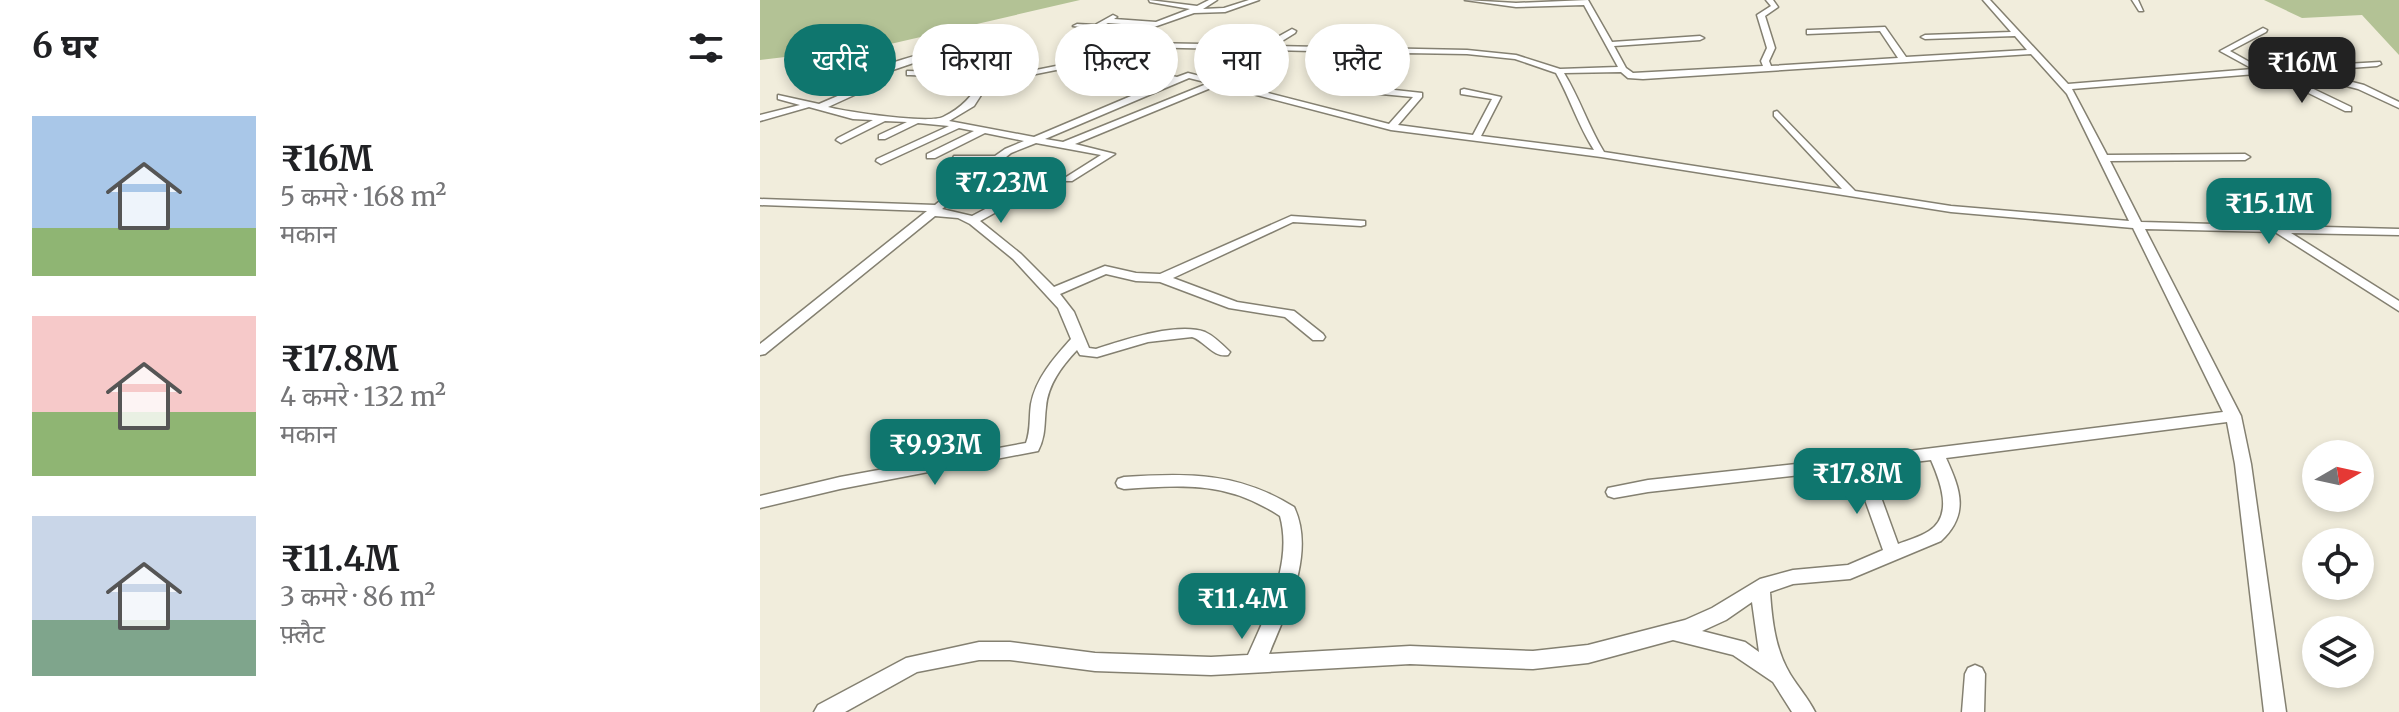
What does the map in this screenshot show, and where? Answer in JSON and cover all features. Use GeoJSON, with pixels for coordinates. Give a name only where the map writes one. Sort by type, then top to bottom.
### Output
{"type":"FeatureCollection","features":[{"type":"Feature","properties":{"kind":"street"},"geometry":{"type":"LineString","coordinates":[[1101,24],[1110,19],[1157,24],[1214,0]]}},
{"type":"Feature","properties":{"kind":"street"},"geometry":{"type":"LineString","coordinates":[[1152,1],[1196,9],[1225,10],[1256,0]]}},
{"type":"Feature","properties":{"kind":"street"},"geometry":{"type":"LineString","coordinates":[[1468,0],[1516,5],[1586,2],[1623,69],[1633,76],[2033,52]]}},
{"type":"Feature","properties":{"kind":"street"},"geometry":{"type":"LineString","coordinates":[[1768,68],[1765,61],[1771,48],[1761,15],[1775,7],[1769,0]]}},
{"type":"Feature","properties":{"kind":"street"},"geometry":{"type":"LineString","coordinates":[[1986,0],[2067,87],[2140,225],[2233,416],[2243,464],[2275,712]]}},
{"type":"Feature","properties":{"kind":"street"},"geometry":{"type":"LineString","coordinates":[[2135,0],[2141,10]]}},
{"type":"Feature","properties":{"kind":"street"},"geometry":{"type":"LineString","coordinates":[[1810,32],[1884,30],[1904,60]]}},
{"type":"Feature","properties":{"kind":"street"},"geometry":{"type":"LineString","coordinates":[[2263,30],[2224,51],[2348,109]]}},
{"type":"Feature","properties":{"kind":"street"},"geometry":{"type":"LineString","coordinates":[[1925,37],[2016,34]]}},
{"type":"Feature","properties":{"kind":"street"},"geometry":{"type":"LineString","coordinates":[[1610,44],[1700,38]]}},
{"type":"Feature","properties":{"kind":"street"},"geometry":{"type":"LineString","coordinates":[[1410,51],[1516,57],[1559,71],[1623,69]]}},
{"type":"Feature","properties":{"kind":"street"},"geometry":{"type":"LineString","coordinates":[[2067,87],[2377,64]]}},
{"type":"Feature","properties":{"kind":"street"},"geometry":{"type":"LineString","coordinates":[[2296,69],[2356,85],[2399,105]]}},
{"type":"Feature","properties":{"kind":"street"},"geometry":{"type":"LineString","coordinates":[[1559,71],[1585,129],[1601,154]]}},
{"type":"Feature","properties":{"kind":"street"},"geometry":{"type":"LineString","coordinates":[[1064,145],[1194,92]]}},
{"type":"Feature","properties":{"kind":"street"},"geometry":{"type":"LineString","coordinates":[[1464,92],[1497,97],[1475,139]]}},
{"type":"Feature","properties":{"kind":"street"},"geometry":{"type":"LineString","coordinates":[[1391,127],[1419,95],[1410,94]]}},
{"type":"Feature","properties":{"kind":"street"},"geometry":{"type":"LineString","coordinates":[[818,108],[846,96]]}},
{"type":"Feature","properties":{"kind":"street"},"geometry":{"type":"LineString","coordinates":[[941,122],[971,104],[976,96]]}},
{"type":"Feature","properties":{"kind":"street"},"geometry":{"type":"LineString","coordinates":[[760,351],[995,159],[1028,141],[1136,96]]}},
{"type":"Feature","properties":{"kind":"street"},"geometry":{"type":"LineString","coordinates":[[1267,96],[1391,127],[1601,154],[1997,215],[2140,225],[2399,232]]}},
{"type":"Feature","properties":{"kind":"street"},"geometry":{"type":"LineString","coordinates":[[781,97],[805,106],[882,119],[941,122],[1028,141],[1110,154],[1068,179]]}},
{"type":"Feature","properties":{"kind":"street"},"geometry":{"type":"LineString","coordinates":[[760,118],[805,106]]}},
{"type":"Feature","properties":{"kind":"street"},"geometry":{"type":"LineString","coordinates":[[1777,114],[1851,192]]}},
{"type":"Feature","properties":{"kind":"street"},"geometry":{"type":"LineString","coordinates":[[841,140],[882,119]]}},
{"type":"Feature","properties":{"kind":"street"},"geometry":{"type":"LineString","coordinates":[[882,137],[917,121]]}},
{"type":"Feature","properties":{"kind":"street"},"geometry":{"type":"LineString","coordinates":[[881,161],[959,125]]}},
{"type":"Feature","properties":{"kind":"street"},"geometry":{"type":"LineString","coordinates":[[931,156],[982,131]]}},
{"type":"Feature","properties":{"kind":"street"},"geometry":{"type":"LineString","coordinates":[[2104,158],[2245,157]]}},
{"type":"Feature","properties":{"kind":"street"},"geometry":{"type":"LineString","coordinates":[[958,158],[995,159]]}},
{"type":"Feature","properties":{"kind":"street"},"geometry":{"type":"LineString","coordinates":[[972,221],[1014,198]]}},
{"type":"Feature","properties":{"kind":"street"},"geometry":{"type":"LineString","coordinates":[[760,202],[934,210],[961,215],[1001,243],[1052,293],[1065,309],[1077,341],[1085,352],[1097,353],[1147,338],[1192,333],[1203,336],[1223,352]]}},
{"type":"Feature","properties":{"kind":"street"},"geometry":{"type":"LineString","coordinates":[[1162,278],[1291,219],[1361,223]]}},
{"type":"Feature","properties":{"kind":"street"},"geometry":{"type":"LineString","coordinates":[[2276,228],[2399,307]]}},
{"type":"Feature","properties":{"kind":"street"},"geometry":{"type":"LineString","coordinates":[[1052,293],[1105,270],[1136,277],[1162,278],[1234,305],[1272,308],[1289,314],[1318,337]]}},
{"type":"Feature","properties":{"kind":"street"},"geometry":{"type":"LineString","coordinates":[[760,502],[840,483],[1032,447],[1037,439],[1038,406],[1045,382],[1077,341]]}},
{"type":"Feature","properties":{"kind":"street"},"geometry":{"type":"LineString","coordinates":[[1614,492],[2233,416]]}},
{"type":"Feature","properties":{"kind":"street"},"geometry":{"type":"LineString","coordinates":[[825,712],[913,664],[979,651],[1010,651],[1095,662],[1211,666],[1410,655],[1533,660],[1588,654],[1676,633],[1719,614],[1760,587],[1793,577],[1839,575],[1935,536],[1944,530],[1951,516],[1953,501],[1936,453]]}},
{"type":"Feature","properties":{"kind":"street"},"geometry":{"type":"LineString","coordinates":[[1860,463],[1893,554]]}},
{"type":"Feature","properties":{"kind":"street"},"geometry":{"type":"LineString","coordinates":[[1124,483],[1227,482],[1288,512],[1293,523],[1286,578],[1255,663]]}},
{"type":"Feature","properties":{"kind":"street"},"geometry":{"type":"LineString","coordinates":[[1760,587],[1767,649],[1777,675],[1804,712]]}},
{"type":"Feature","properties":{"kind":"street"},"geometry":{"type":"LineString","coordinates":[[1676,633],[1726,643],[1752,655],[1777,675]]}},
{"type":"Feature","properties":{"kind":"street"},"geometry":{"type":"LineString","coordinates":[[1973,712],[1975,674]]}},
{"type":"Feature","properties":{"kind":"green space"},"geometry":{"type":"Polygon","coordinates":[[[760,0],[1080,0],[977,24],[912,24],[912,39],[896,43],[896,24],[784,24],[784,57],[760,60],[760,0]]]}},
{"type":"Feature","properties":{"kind":"green space"},"geometry":{"type":"Polygon","coordinates":[[[2264,0],[2399,0],[2399,55],[2362,15],[2302,18],[2264,0]]]}}]}
